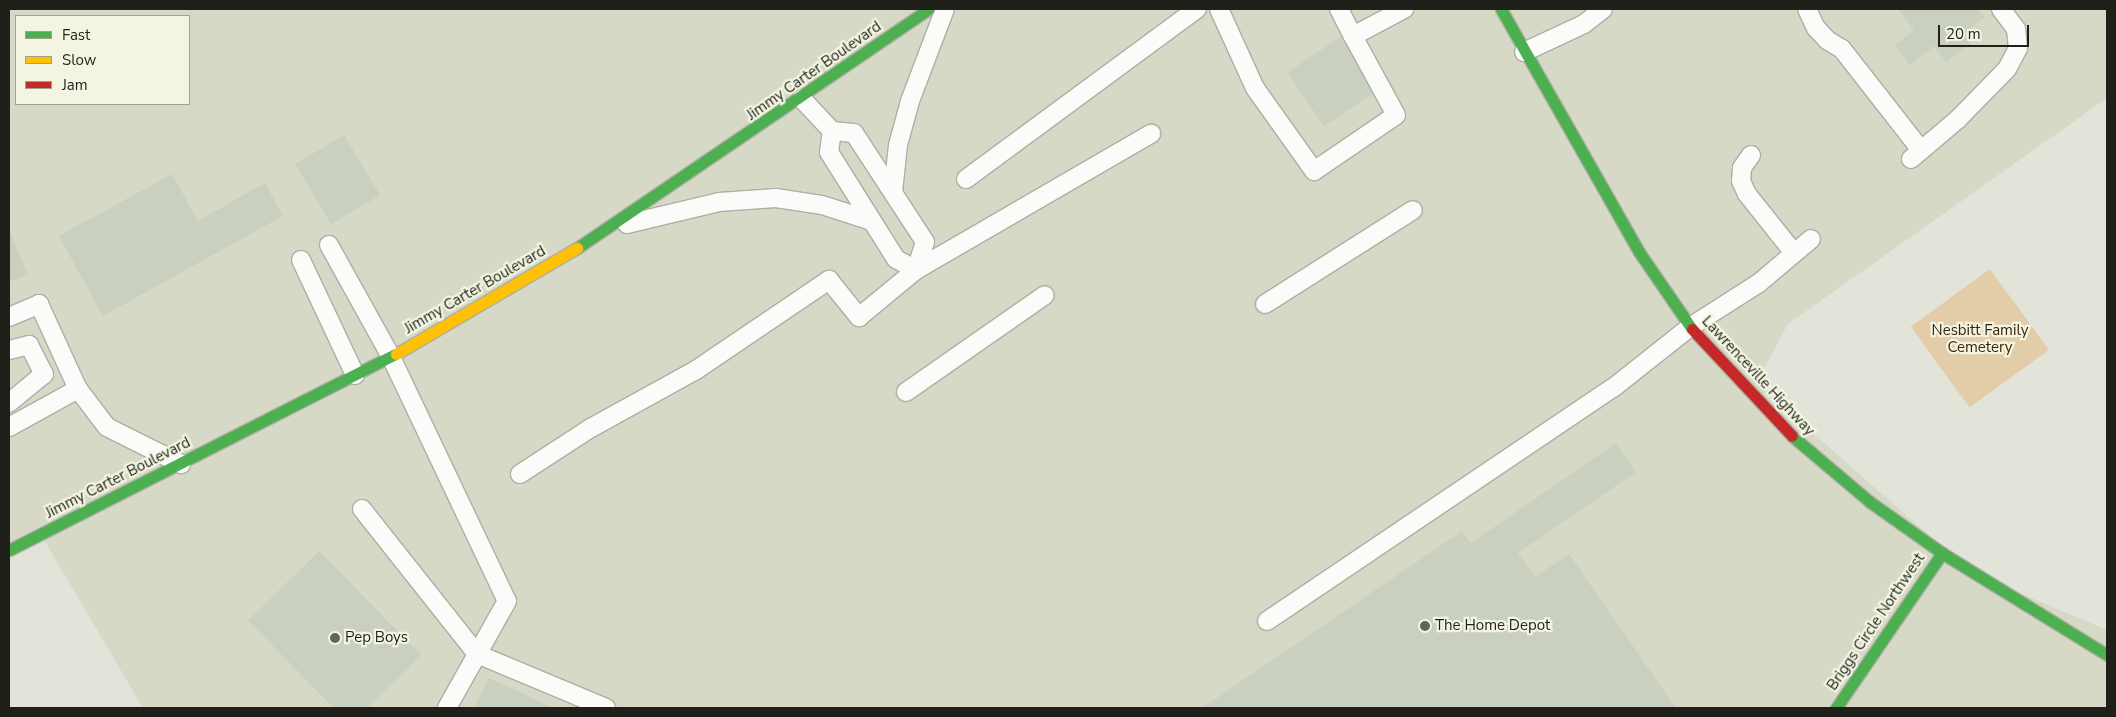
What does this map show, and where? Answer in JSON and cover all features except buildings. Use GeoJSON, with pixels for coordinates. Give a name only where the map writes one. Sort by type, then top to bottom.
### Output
{"type":"FeatureCollection","features":[{"type":"Feature","properties":{"kind":"main road","name":"Jimmy Carter Boulevard"},"geometry":{"type":"LineString","coordinates":[[9,550],[356,375],[612,227],[929,9]]}},
{"type":"Feature","properties":{"kind":"main road","name":"Lawrenceville Highway"},"geometry":{"type":"LineString","coordinates":[[1501,9],[1639,252],[1690,327],[1791,436],[1870,502],[1942,553],[2107,656]]}},
{"type":"Feature","properties":{"kind":"main road","name":"Briggs Circle Northwest"},"geometry":{"type":"LineString","coordinates":[[1836,708],[1942,553]]}},
{"type":"Feature","properties":{"kind":"lane"},"geometry":{"type":"LineString","coordinates":[[893,192],[898,145],[910,101],[946,9]]}},
{"type":"Feature","properties":{"kind":"lane"},"geometry":{"type":"LineString","coordinates":[[966,179],[1197,9]]}},
{"type":"Feature","properties":{"kind":"lane"},"geometry":{"type":"LineString","coordinates":[[1219,9],[1255,88],[1314,171],[1396,115],[1339,9]]}},
{"type":"Feature","properties":{"kind":"lane"},"geometry":{"type":"LineString","coordinates":[[1353,36],[1404,9]]}},
{"type":"Feature","properties":{"kind":"lane"},"geometry":{"type":"LineString","coordinates":[[1524,52],[1584,24],[1603,9]]}},
{"type":"Feature","properties":{"kind":"lane"},"geometry":{"type":"LineString","coordinates":[[1807,9],[1816,28],[1827,40],[1842,49],[1916,154],[1958,119],[2007,69],[2018,48],[2016,29],[2001,9]]}},
{"type":"Feature","properties":{"kind":"lane"},"geometry":{"type":"LineString","coordinates":[[802,98],[832,131],[854,133],[925,242],[916,270]]}},
{"type":"Feature","properties":{"kind":"lane"},"geometry":{"type":"LineString","coordinates":[[832,131],[829,152],[896,259],[916,270]]}},
{"type":"Feature","properties":{"kind":"lane"},"geometry":{"type":"LineString","coordinates":[[520,474],[589,429],[696,370],[829,280],[859,317],[916,270],[1151,134]]}},
{"type":"Feature","properties":{"kind":"lane"},"geometry":{"type":"LineString","coordinates":[[1751,155],[1742,168],[1741,181],[1747,194],[1794,253]]}},
{"type":"Feature","properties":{"kind":"lane"},"geometry":{"type":"LineString","coordinates":[[612,227],[719,202],[776,198],[822,205],[872,221]]}},
{"type":"Feature","properties":{"kind":"lane"},"geometry":{"type":"LineString","coordinates":[[1265,304],[1413,210]]}},
{"type":"Feature","properties":{"kind":"lane"},"geometry":{"type":"LineString","coordinates":[[1267,621],[1613,388],[1690,327],[1759,283],[1811,239]]}},
{"type":"Feature","properties":{"kind":"lane"},"geometry":{"type":"LineString","coordinates":[[328,245],[391,356],[507,601],[448,708]]}},
{"type":"Feature","properties":{"kind":"lane"},"geometry":{"type":"LineString","coordinates":[[302,260],[356,375]]}},
{"type":"Feature","properties":{"kind":"lane"},"geometry":{"type":"LineString","coordinates":[[906,392],[1045,295]]}},
{"type":"Feature","properties":{"kind":"lane"},"geometry":{"type":"LineString","coordinates":[[9,317],[38,304],[78,389],[107,427],[181,464]]}},
{"type":"Feature","properties":{"kind":"lane"},"geometry":{"type":"LineString","coordinates":[[9,350],[29,345],[44,374],[9,403]]}},
{"type":"Feature","properties":{"kind":"lane"},"geometry":{"type":"LineString","coordinates":[[9,427],[78,389]]}},
{"type":"Feature","properties":{"kind":"lane"},"geometry":{"type":"LineString","coordinates":[[362,509],[477,654],[606,708]]}},
{"type":"Feature","properties":{"kind":"shaded area"},"geometry":{"type":"Polygon","coordinates":[[[9,9],[2107,9],[2107,98],[1788,324],[1756,383],[1957,560],[2001,585],[2107,630],[2107,708],[143,708],[41,535],[9,550],[9,9]]]}},
{"type":"Feature","properties":{"kind":"green space","name":"Nesbitt Family Cemetery"},"geometry":{"type":"Polygon","coordinates":[[[1990,269],[2049,350],[1969,408],[1911,327],[1990,269]]]}},
{"type":"Feature","properties":{"kind":"traffic: fast"},"geometry":{"type":"LineString","coordinates":[[577,248],[929,9]]}},
{"type":"Feature","properties":{"kind":"traffic: fast"},"geometry":{"type":"LineString","coordinates":[[1501,9],[1639,252],[1692,329]]}},
{"type":"Feature","properties":{"kind":"traffic: fast"},"geometry":{"type":"LineString","coordinates":[[9,550],[396,354]]}},
{"type":"Feature","properties":{"kind":"traffic: fast"},"geometry":{"type":"LineString","coordinates":[[1792,436],[1870,502],[1942,553],[2107,655]]}},
{"type":"Feature","properties":{"kind":"traffic: fast"},"geometry":{"type":"LineString","coordinates":[[1836,708],[1942,553]]}},
{"type":"Feature","properties":{"kind":"traffic: slow"},"geometry":{"type":"LineString","coordinates":[[396,354],[577,248]]}},
{"type":"Feature","properties":{"kind":"traffic: jam"},"geometry":{"type":"LineString","coordinates":[[1692,329],[1792,436]]}},
{"type":"Feature","properties":{"kind":"place","name":"The Home Depot"},"geometry":{"type":"Point","coordinates":[1425,626]}},
{"type":"Feature","properties":{"kind":"place","name":"Pep Boys"},"geometry":{"type":"Point","coordinates":[335,638]}}]}
